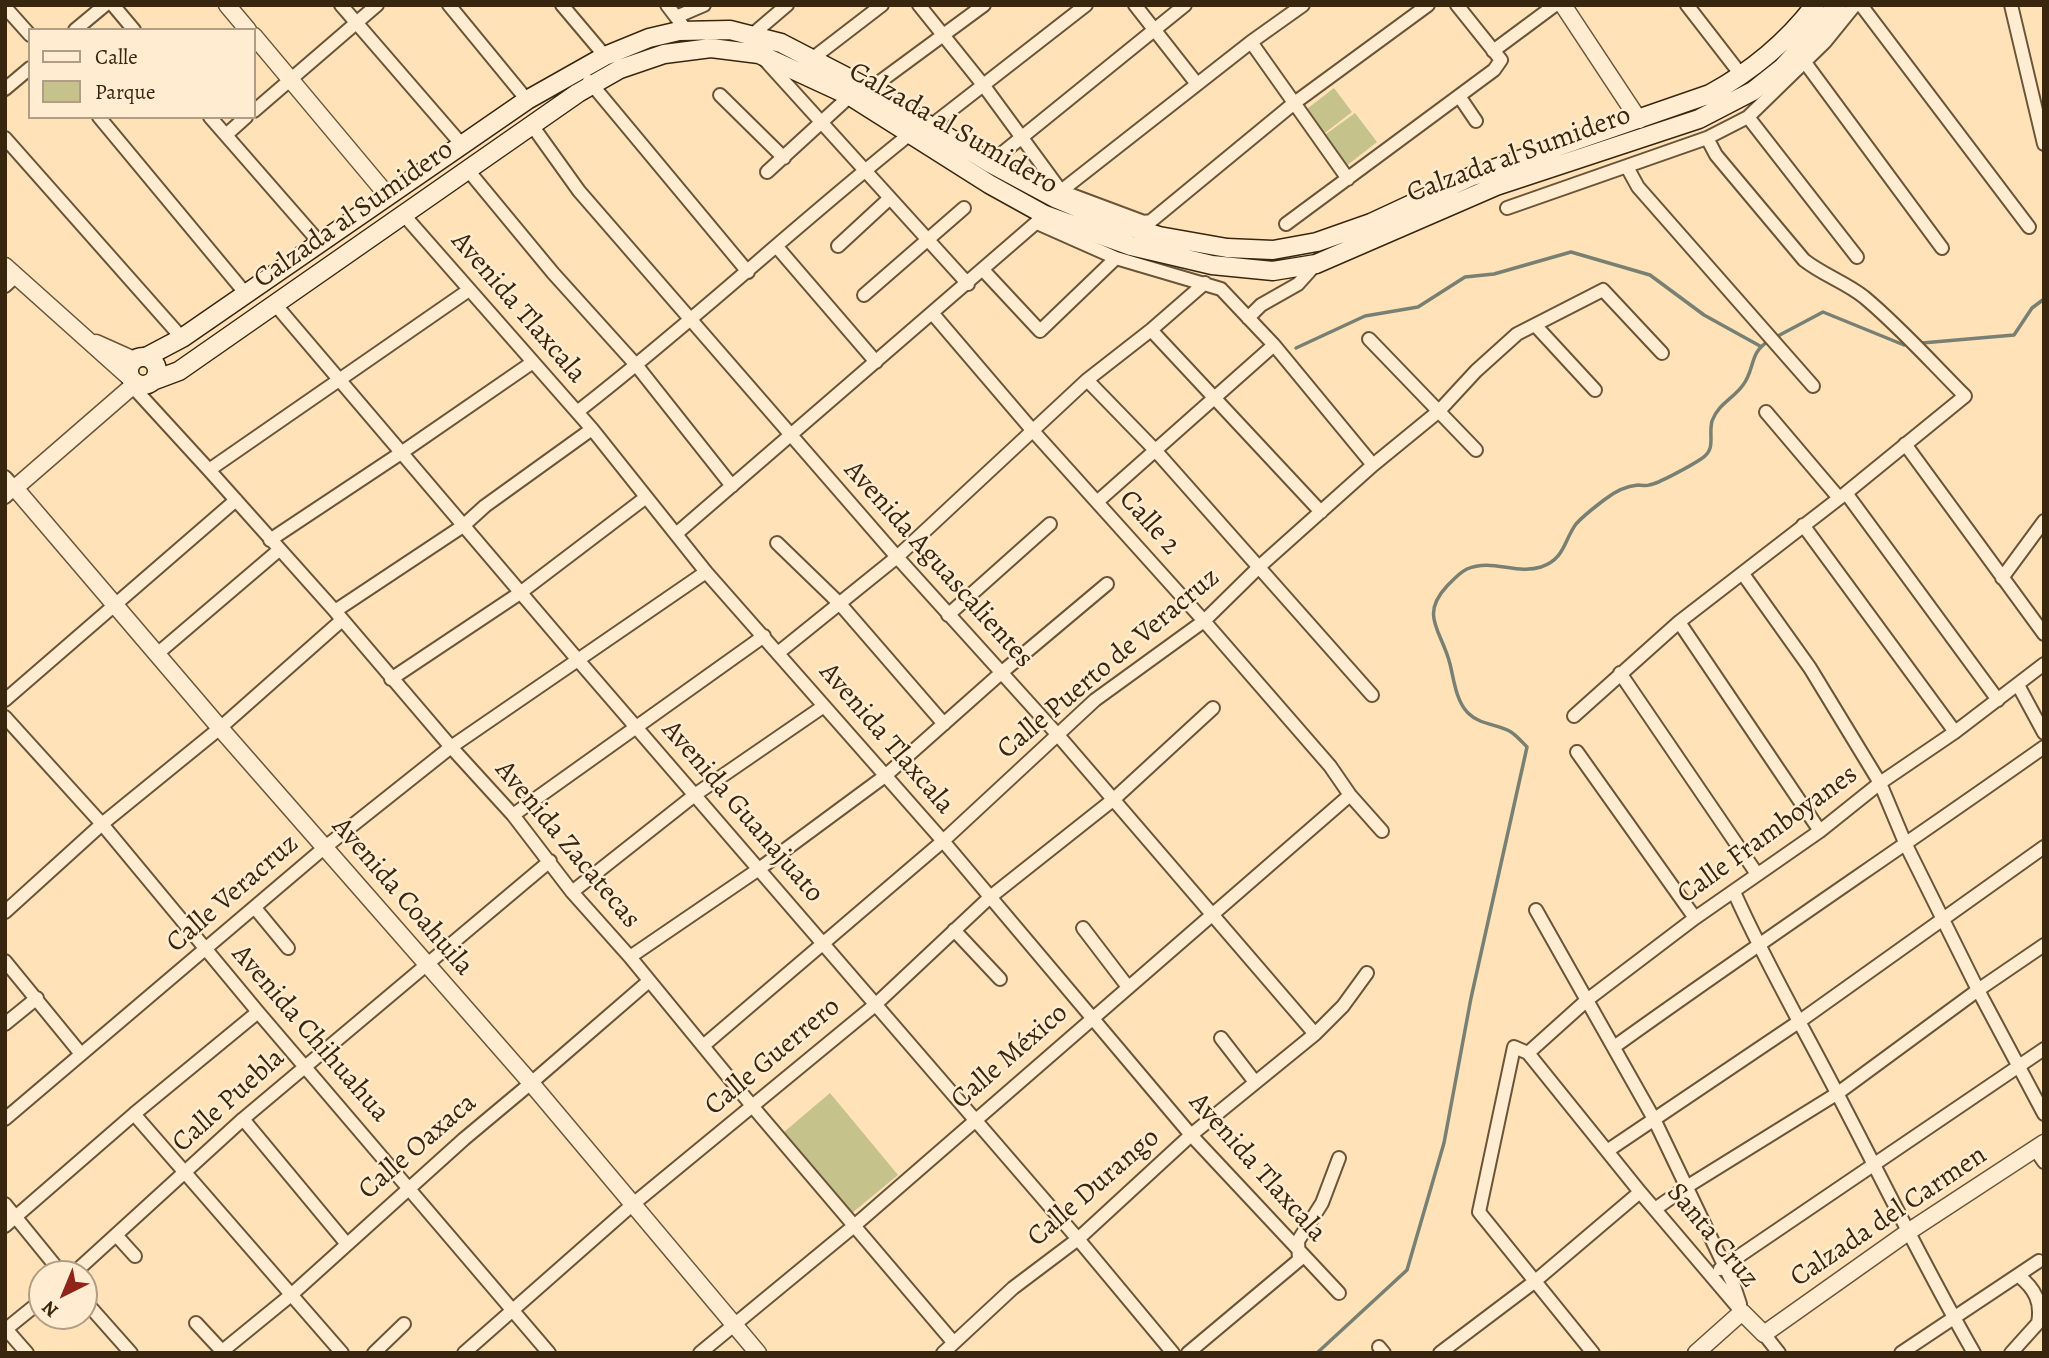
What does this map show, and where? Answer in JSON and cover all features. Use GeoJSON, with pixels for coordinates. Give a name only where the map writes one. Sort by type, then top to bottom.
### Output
{"type":"FeatureCollection","features":[{"type":"Feature","properties":{"kind":"main road","name":"Calzada al Sumidero"},"geometry":{"type":"LineString","coordinates":[[1815,5],[1777,48],[1742,76],[1710,94],[1470,177],[1371,223],[1317,242],[1273,250],[1227,248],[1159,236],[1100,218],[1059,195],[990,163],[870,89],[781,43],[753,34],[681,24],[605,56],[527,100],[182,338],[136,373],[148,385],[179,371],[531,124],[592,85],[635,63],[672,52],[711,48],[759,54],[850,96],[1041,219],[1131,246],[1212,265],[1273,271],[1316,264],[1496,186],[1699,119],[1753,91],[1801,58],[1836,5]]}},
{"type":"Feature","properties":{"kind":"street"},"geometry":{"type":"LineString","coordinates":[[77,28],[105,5]]}},
{"type":"Feature","properties":{"kind":"street"},"geometry":{"type":"LineString","coordinates":[[113,5],[132,28]]}},
{"type":"Feature","properties":{"kind":"street"},"geometry":{"type":"LineString","coordinates":[[228,5],[246,28]]}},
{"type":"Feature","properties":{"kind":"street"},"geometry":{"type":"LineString","coordinates":[[341,5],[463,146]]}},
{"type":"Feature","properties":{"kind":"street"},"geometry":{"type":"LineString","coordinates":[[256,109],[377,5]]}},
{"type":"Feature","properties":{"kind":"street"},"geometry":{"type":"LineString","coordinates":[[449,5],[527,100]]}},
{"type":"Feature","properties":{"kind":"street"},"geometry":{"type":"LineString","coordinates":[[562,5],[605,56]]}},
{"type":"Feature","properties":{"kind":"street"},"geometry":{"type":"LineString","coordinates":[[667,5],[681,24],[704,5]]}},
{"type":"Feature","properties":{"kind":"street"},"geometry":{"type":"LineString","coordinates":[[753,34],[787,5]]}},
{"type":"Feature","properties":{"kind":"street"},"geometry":{"type":"LineString","coordinates":[[813,58],[882,5]]}},
{"type":"Feature","properties":{"kind":"street"},"geometry":{"type":"LineString","coordinates":[[919,5],[1022,136],[1059,195],[1144,222],[1152,221],[1293,104],[1428,5]]}},
{"type":"Feature","properties":{"kind":"street"},"geometry":{"type":"LineString","coordinates":[[870,89],[984,5]]}},
{"type":"Feature","properties":{"kind":"street"},"geometry":{"type":"LineString","coordinates":[[932,125],[1086,5]]}},
{"type":"Feature","properties":{"kind":"street"},"geometry":{"type":"LineString","coordinates":[[1135,5],[1197,84]]}},
{"type":"Feature","properties":{"kind":"street"},"geometry":{"type":"LineString","coordinates":[[990,163],[1185,5]]}},
{"type":"Feature","properties":{"kind":"street"},"geometry":{"type":"LineString","coordinates":[[1059,195],[1197,84],[1302,5]]}},
{"type":"Feature","properties":{"kind":"street"},"geometry":{"type":"LineString","coordinates":[[1457,5],[1497,56]]}},
{"type":"Feature","properties":{"kind":"street"},"geometry":{"type":"LineString","coordinates":[[1286,224],[1494,70],[1497,56],[1555,5]]}},
{"type":"Feature","properties":{"kind":"street"},"geometry":{"type":"LineString","coordinates":[[1563,5],[1640,120]]}},
{"type":"Feature","properties":{"kind":"street"},"geometry":{"type":"LineString","coordinates":[[1687,5],[1742,76]]}},
{"type":"Feature","properties":{"kind":"street"},"geometry":{"type":"LineString","coordinates":[[1507,208],[1707,138],[1748,117],[1801,58],[1825,42],[1855,5]]}},
{"type":"Feature","properties":{"kind":"street"},"geometry":{"type":"LineString","coordinates":[[1861,5],[2029,228]]}},
{"type":"Feature","properties":{"kind":"street"},"geometry":{"type":"LineString","coordinates":[[2011,5],[2043,140]]}},
{"type":"Feature","properties":{"kind":"street"},"geometry":{"type":"LineString","coordinates":[[5,7],[28,33]]}},
{"type":"Feature","properties":{"kind":"street"},"geometry":{"type":"LineString","coordinates":[[256,38],[388,196]]}},
{"type":"Feature","properties":{"kind":"street"},"geometry":{"type":"LineString","coordinates":[[1251,42],[1348,179]]}},
{"type":"Feature","properties":{"kind":"street"},"geometry":{"type":"LineString","coordinates":[[759,54],[968,284]]}},
{"type":"Feature","properties":{"kind":"street"},"geometry":{"type":"LineString","coordinates":[[1801,58],[1942,248]]}},
{"type":"Feature","properties":{"kind":"street"},"geometry":{"type":"LineString","coordinates":[[580,69],[748,272]]}},
{"type":"Feature","properties":{"kind":"street"},"geometry":{"type":"LineString","coordinates":[[5,89],[28,70]]}},
{"type":"Feature","properties":{"kind":"street"},"geometry":{"type":"LineString","coordinates":[[720,95],[784,158]]}},
{"type":"Feature","properties":{"kind":"street"},"geometry":{"type":"LineString","coordinates":[[767,172],[850,96]]}},
{"type":"Feature","properties":{"kind":"street"},"geometry":{"type":"LineString","coordinates":[[1460,96],[1476,121]]}},
{"type":"Feature","properties":{"kind":"street"},"geometry":{"type":"LineString","coordinates":[[1748,117],[1857,257]]}},
{"type":"Feature","properties":{"kind":"street"},"geometry":{"type":"LineString","coordinates":[[101,119],[246,294]]}},
{"type":"Feature","properties":{"kind":"street"},"geometry":{"type":"LineString","coordinates":[[212,119],[320,243]]}},
{"type":"Feature","properties":{"kind":"street"},"geometry":{"type":"LineString","coordinates":[[226,135],[244,119]]}},
{"type":"Feature","properties":{"kind":"street","name":"Avenida Aguascalientes"},"geometry":{"type":"LineString","coordinates":[[531,124],[579,191],[790,436],[1057,734],[1315,1034]]}},
{"type":"Feature","properties":{"kind":"street"},"geometry":{"type":"LineString","coordinates":[[577,412],[637,366],[864,170],[910,134]]}},
{"type":"Feature","properties":{"kind":"street"},"geometry":{"type":"LineString","coordinates":[[5,138],[182,338]]}},
{"type":"Feature","properties":{"kind":"street"},"geometry":{"type":"LineString","coordinates":[[1574,716],[1679,622],[1965,396],[1866,299],[1804,260],[1716,155],[1707,138]]}},
{"type":"Feature","properties":{"kind":"street"},"geometry":{"type":"LineString","coordinates":[[1627,167],[1647,198],[1813,386]]}},
{"type":"Feature","properties":{"kind":"street"},"geometry":{"type":"LineString","coordinates":[[467,169],[553,273],[637,366],[732,486]]}},
{"type":"Feature","properties":{"kind":"street"},"geometry":{"type":"LineString","coordinates":[[838,246],[890,198]]}},
{"type":"Feature","properties":{"kind":"street"},"geometry":{"type":"LineString","coordinates":[[864,295],[964,208]]}},
{"type":"Feature","properties":{"kind":"street","name":"Avenida Tlaxcala"},"geometry":{"type":"LineString","coordinates":[[403,214],[592,429],[706,572],[943,841],[1191,1135],[1339,1293]]}},
{"type":"Feature","properties":{"kind":"street"},"geometry":{"type":"LineString","coordinates":[[676,534],[984,271],[1041,219],[1116,258],[1221,289],[1274,345],[1373,465]]}},
{"type":"Feature","properties":{"kind":"street"},"geometry":{"type":"LineString","coordinates":[[777,247],[877,362]]}},
{"type":"Feature","properties":{"kind":"street"},"geometry":{"type":"LineString","coordinates":[[984,271],[1040,331],[1116,258]]}},
{"type":"Feature","properties":{"kind":"street"},"geometry":{"type":"LineString","coordinates":[[1248,318],[1261,305],[1298,284],[1316,264]]}},
{"type":"Feature","properties":{"kind":"street"},"geometry":{"type":"LineString","coordinates":[[9,276],[136,373],[9,487]]}},
{"type":"Feature","properties":{"kind":"street"},"geometry":{"type":"LineString","coordinates":[[778,653],[897,558],[1087,380],[1205,284]]}},
{"type":"Feature","properties":{"kind":"street"},"geometry":{"type":"LineString","coordinates":[[209,470],[469,290]]}},
{"type":"Feature","properties":{"kind":"street","name":"Calle Puerto de Veracruz"},"geometry":{"type":"LineString","coordinates":[[703,1046],[943,841],[1095,700],[1204,621],[1260,566],[1373,465],[1439,411],[1476,371],[1517,334],[1603,290],[1661,353]]}},
{"type":"Feature","properties":{"kind":"street","name":"Avenida Guanajuato"},"geometry":{"type":"LineString","coordinates":[[274,303],[1173,1353]]}},
{"type":"Feature","properties":{"kind":"street","name":"Calle 2"},"geometry":{"type":"LineString","coordinates":[[933,314],[1330,766],[1350,795],[1382,831]]}},
{"type":"Feature","properties":{"kind":"street"},"geometry":{"type":"LineString","coordinates":[[1535,325],[1595,390]]}},
{"type":"Feature","properties":{"kind":"street"},"geometry":{"type":"LineString","coordinates":[[1151,330],[1321,512]]}},
{"type":"Feature","properties":{"kind":"street"},"geometry":{"type":"LineString","coordinates":[[1369,339],[1476,450]]}},
{"type":"Feature","properties":{"kind":"street"},"geometry":{"type":"LineString","coordinates":[[1097,502],[1274,345]]}},
{"type":"Feature","properties":{"kind":"street"},"geometry":{"type":"LineString","coordinates":[[270,540],[533,362]]}},
{"type":"Feature","properties":{"kind":"street","name":"Avenida Zacatecas"},"geometry":{"type":"LineString","coordinates":[[136,373],[209,470],[513,815],[572,892],[630,957],[954,1343]]}},
{"type":"Feature","properties":{"kind":"street"},"geometry":{"type":"LineString","coordinates":[[1087,380],[1155,450],[1260,566],[1372,695]]}},
{"type":"Feature","properties":{"kind":"street"},"geometry":{"type":"LineString","coordinates":[[1766,412],[1842,495],[1998,700]]}},
{"type":"Feature","properties":{"kind":"street"},"geometry":{"type":"LineString","coordinates":[[5,912],[102,824],[220,728],[338,615],[592,429]]}},
{"type":"Feature","properties":{"kind":"street"},"geometry":{"type":"LineString","coordinates":[[1905,444],[2044,635]]}},
{"type":"Feature","properties":{"kind":"street","name":"Avenida Coahuila"},"geometry":{"type":"LineString","coordinates":[[9,487],[531,1083],[758,1353]]}},
{"type":"Feature","properties":{"kind":"street"},"geometry":{"type":"LineString","coordinates":[[391,679],[520,593],[645,498]]}},
{"type":"Feature","properties":{"kind":"street"},"geometry":{"type":"LineString","coordinates":[[5,701],[236,500]]}},
{"type":"Feature","properties":{"kind":"street"},"geometry":{"type":"LineString","coordinates":[[2002,578],[2044,521]]}},
{"type":"Feature","properties":{"kind":"street"},"geometry":{"type":"LineString","coordinates":[[948,615],[1050,524]]}},
{"type":"Feature","properties":{"kind":"street"},"geometry":{"type":"LineString","coordinates":[[1803,525],[1955,732]]}},
{"type":"Feature","properties":{"kind":"street"},"geometry":{"type":"LineString","coordinates":[[777,543],[840,604],[944,724]]}},
{"type":"Feature","properties":{"kind":"street"},"geometry":{"type":"LineString","coordinates":[[158,654],[279,550]]}},
{"type":"Feature","properties":{"kind":"street","name":"Calle Veracruz"},"geometry":{"type":"LineString","coordinates":[[5,1119],[324,848],[451,747],[706,572]]}},
{"type":"Feature","properties":{"kind":"street"},"geometry":{"type":"LineString","coordinates":[[1743,574],[1810,668],[1881,783],[1906,845],[1978,990],[2044,1114]]}},
{"type":"Feature","properties":{"kind":"street"},"geometry":{"type":"LineString","coordinates":[[630,957],[759,869],[885,776],[1107,584]]}},
{"type":"Feature","properties":{"kind":"street"},"geometry":{"type":"LineString","coordinates":[[1679,622],[1820,831]]}},
{"type":"Feature","properties":{"kind":"street"},"geometry":{"type":"LineString","coordinates":[[513,815],[764,636]]}},
{"type":"Feature","properties":{"kind":"street","name":"Calle Framboyanes"},"geometry":{"type":"LineString","coordinates":[[1528,1053],[1587,1000],[1695,918],[1820,831],[2044,664]]}},
{"type":"Feature","properties":{"kind":"street"},"geometry":{"type":"LineString","coordinates":[[1620,673],[1757,874]]}},
{"type":"Feature","properties":{"kind":"street"},"geometry":{"type":"LineString","coordinates":[[2018,685],[2044,733]]}},
{"type":"Feature","properties":{"kind":"street"},"geometry":{"type":"LineString","coordinates":[[572,892],[696,794],[824,706]]}},
{"type":"Feature","properties":{"kind":"street","name":"Calle Guerrero"},"geometry":{"type":"LineString","coordinates":[[464,1353],[632,1205],[875,1005],[989,898],[1114,799],[1213,708]]}},
{"type":"Feature","properties":{"kind":"street","name":"Avenida Chihuahua"},"geometry":{"type":"LineString","coordinates":[[5,717],[102,824],[258,1012],[549,1353]]}},
{"type":"Feature","properties":{"kind":"street"},"geometry":{"type":"LineString","coordinates":[[1614,1047],[1757,944],[1906,845],[2044,747]]}},
{"type":"Feature","properties":{"kind":"street"},"geometry":{"type":"LineString","coordinates":[[1577,752],[1695,918]]}},
{"type":"Feature","properties":{"kind":"street","name":"Calle México"},"geometry":{"type":"LineString","coordinates":[[700,1353],[855,1226],[1350,795]]}},
{"type":"Feature","properties":{"kind":"street"},"geometry":{"type":"LineString","coordinates":[[1607,1152],[1800,1021],[2044,847]]}},
{"type":"Feature","properties":{"kind":"street","name":"Calle Puebla"},"geometry":{"type":"LineString","coordinates":[[88,1260],[243,1119],[550,861]]}},
{"type":"Feature","properties":{"kind":"street"},"geometry":{"type":"LineString","coordinates":[[1734,892],[1757,944],[1974,1353]]}},
{"type":"Feature","properties":{"kind":"street"},"geometry":{"type":"LineString","coordinates":[[256,908],[288,948]]}},
{"type":"Feature","properties":{"kind":"street"},"geometry":{"type":"LineString","coordinates":[[1536,910],[1654,1119],[1688,1186],[1742,1311],[1696,1353]]}},
{"type":"Feature","properties":{"kind":"street"},"geometry":{"type":"LineString","coordinates":[[1083,928],[1128,987]]}},
{"type":"Feature","properties":{"kind":"street"},"geometry":{"type":"LineString","coordinates":[[954,930],[1000,979]]}},
{"type":"Feature","properties":{"kind":"street"},"geometry":{"type":"LineString","coordinates":[[1655,1209],[1838,1093],[2044,945]]}},
{"type":"Feature","properties":{"kind":"street"},"geometry":{"type":"LineString","coordinates":[[5,961],[81,1054]]}},
{"type":"Feature","properties":{"kind":"street","name":"Calle Durango"},"geometry":{"type":"LineString","coordinates":[[943,1353],[1013,1288],[1078,1239],[1191,1135],[1315,1034],[1343,1006],[1367,973]]}},
{"type":"Feature","properties":{"kind":"street","name":"Calle Oaxaca"},"geometry":{"type":"LineString","coordinates":[[221,1352],[291,1295],[409,1187],[649,981]]}},
{"type":"Feature","properties":{"kind":"street"},"geometry":{"type":"LineString","coordinates":[[5,1024],[37,998]]}},
{"type":"Feature","properties":{"kind":"street"},"geometry":{"type":"LineString","coordinates":[[5,1226],[134,1114],[258,1012]]}},
{"type":"Feature","properties":{"kind":"street"},"geometry":{"type":"LineString","coordinates":[[1221,1038],[1255,1082]]}},
{"type":"Feature","properties":{"kind":"street"},"geometry":{"type":"LineString","coordinates":[[1528,1053],[1514,1047],[1479,1212],[1593,1353]]}},
{"type":"Feature","properties":{"kind":"street"},"geometry":{"type":"LineString","coordinates":[[1713,1275],[2044,1049]]}},
{"type":"Feature","properties":{"kind":"street","name":"Santa Cruz"},"geometry":{"type":"LineString","coordinates":[[1528,1053],[1640,1192],[1779,1353]]}},
{"type":"Feature","properties":{"kind":"street"},"geometry":{"type":"LineString","coordinates":[[134,1114],[342,1353]]}},
{"type":"Feature","properties":{"kind":"street"},"geometry":{"type":"LineString","coordinates":[[243,1119],[346,1243]]}},
{"type":"Feature","properties":{"kind":"street","name":"Calzada del Carmen"},"geometry":{"type":"LineString","coordinates":[[1764,1334],[1908,1232],[2041,1152]]}},
{"type":"Feature","properties":{"kind":"street"},"geometry":{"type":"LineString","coordinates":[[1188,1353],[1299,1260],[1298,1241],[1322,1203],[1339,1158]]}},
{"type":"Feature","properties":{"kind":"street"},"geometry":{"type":"LineString","coordinates":[[1440,1353],[1534,1282],[1640,1192]]}},
{"type":"Feature","properties":{"kind":"street"},"geometry":{"type":"LineString","coordinates":[[5,1204],[51,1260]]}},
{"type":"Feature","properties":{"kind":"street"},"geometry":{"type":"LineString","coordinates":[[116,1235],[135,1256]]}},
{"type":"Feature","properties":{"kind":"street"},"geometry":{"type":"LineString","coordinates":[[1901,1353],[2039,1261]]}},
{"type":"Feature","properties":{"kind":"street"},"geometry":{"type":"LineString","coordinates":[[2011,1353],[2041,1321],[2041,1308],[2035,1292],[2019,1276]]}},
{"type":"Feature","properties":{"kind":"street"},"geometry":{"type":"LineString","coordinates":[[27,1353],[6,1329],[28,1311]]}},
{"type":"Feature","properties":{"kind":"street"},"geometry":{"type":"LineString","coordinates":[[98,1316],[131,1353]]}},
{"type":"Feature","properties":{"kind":"street"},"geometry":{"type":"LineString","coordinates":[[196,1323],[221,1352]]}},
{"type":"Feature","properties":{"kind":"street"},"geometry":{"type":"LineString","coordinates":[[374,1353],[404,1324]]}},
{"type":"Feature","properties":{"kind":"green space"},"geometry":{"type":"Polygon","coordinates":[[[1334,88],[1352,112],[1321,136],[1303,112],[1334,88]]]}},
{"type":"Feature","properties":{"kind":"green space"},"geometry":{"type":"Polygon","coordinates":[[[1355,113],[1377,142],[1345,167],[1322,137],[1355,113]]]}},
{"type":"Feature","properties":{"kind":"green space"},"geometry":{"type":"Polygon","coordinates":[[[830,1093],[898,1175],[852,1213],[784,1132],[830,1093]]]}},
{"type":"Feature","properties":{"kind":"waterway"},"geometry":{"type":"LineString","coordinates":[[1296,348],[1365,316],[1418,307],[1465,277],[1494,274],[1571,252],[1650,275],[1704,315],[1760,346]]}},
{"type":"Feature","properties":{"kind":"waterway"},"geometry":{"type":"LineString","coordinates":[[1922,343],[2014,335],[2032,308],[2044,299]]}},
{"type":"Feature","properties":{"kind":"waterway"},"geometry":{"type":"LineString","coordinates":[[1776,337],[1823,312],[1904,345]]}},
{"type":"Feature","properties":{"kind":"waterway"},"geometry":{"type":"LineString","coordinates":[[1317,1353],[1407,1270],[1444,1143],[1471,998],[1527,747],[1511,732],[1478,720],[1464,708],[1435,624],[1435,606],[1439,597],[1459,575],[1476,566],[1532,569],[1549,564],[1559,554],[1576,524],[1608,497],[1629,487],[1660,481],[1701,459],[1709,451],[1715,415],[1743,385],[1758,350],[1769,341]]}}]}
